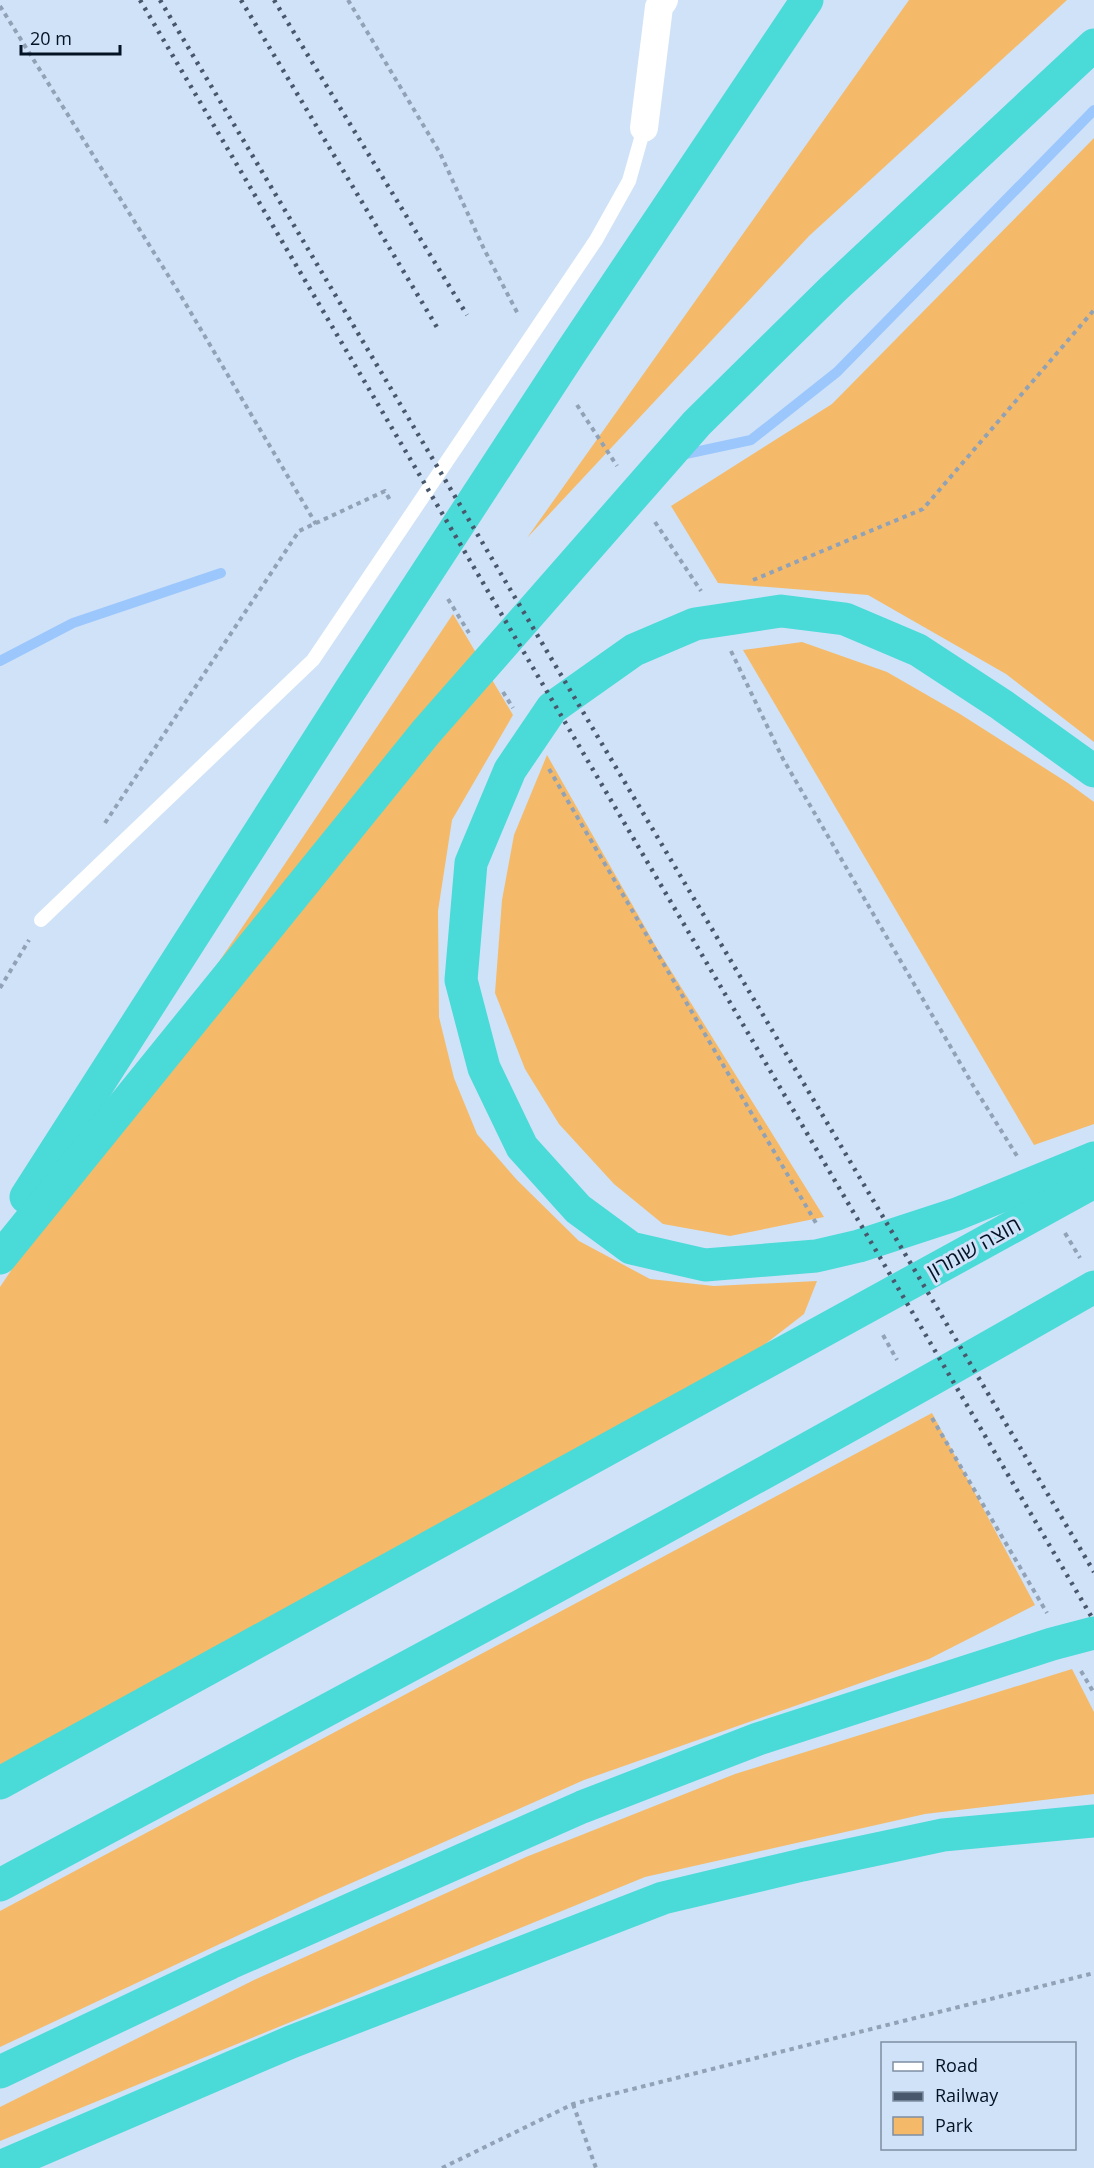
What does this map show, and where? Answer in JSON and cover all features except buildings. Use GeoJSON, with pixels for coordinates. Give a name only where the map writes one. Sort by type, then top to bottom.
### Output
{"type":"FeatureCollection","features":[{"type":"Feature","properties":{"kind":"highway"},"geometry":{"type":"LineString","coordinates":[[0,1236],[351,689],[571,352],[807,0]]}},
{"type":"Feature","properties":{"kind":"highway"},"geometry":{"type":"LineString","coordinates":[[0,1258],[426,732],[697,423],[832,290],[1094,45]]}},
{"type":"Feature","properties":{"kind":"highway"},"geometry":{"type":"LineString","coordinates":[[1086,1173],[859,1246],[819,1244],[705,1265],[631,1248],[578,1209],[522,1147],[484,1068],[460,980],[471,863],[510,770],[552,708],[634,650],[695,624],[782,611],[845,619],[918,650],[1002,705],[1094,771]]}},
{"type":"Feature","properties":{"kind":"highway","name":"חוצה שומרון"},"geometry":{"type":"LineString","coordinates":[[0,1783],[855,1314],[1086,1173]]}},
{"type":"Feature","properties":{"kind":"highway"},"geometry":{"type":"LineString","coordinates":[[0,1885],[370,1687],[897,1400],[1094,1287]]}},
{"type":"Feature","properties":{"kind":"highway"},"geometry":{"type":"LineString","coordinates":[[0,2072],[230,1963],[582,1808],[758,1739],[1094,1633]]}},
{"type":"Feature","properties":{"kind":"highway"},"geometry":{"type":"LineString","coordinates":[[0,2167],[291,2042],[663,1898],[943,1835],[1094,1821]]}},
{"type":"Feature","properties":{"kind":"street"},"geometry":{"type":"LineString","coordinates":[[644,128],[659,7],[664,0]]}},
{"type":"Feature","properties":{"kind":"lane"},"geometry":{"type":"LineString","coordinates":[[41,920],[313,660],[596,240],[629,181],[644,128]]}},
{"type":"Feature","properties":{"kind":"path"},"geometry":{"type":"LineString","coordinates":[[0,6],[181,296],[316,524]]}},
{"type":"Feature","properties":{"kind":"path"},"geometry":{"type":"LineString","coordinates":[[750,581],[923,509],[1094,310]]}},
{"type":"Feature","properties":{"kind":"path"},"geometry":{"type":"LineString","coordinates":[[100,830],[299,531],[385,491],[397,512]]}},
{"type":"Feature","properties":{"kind":"path"},"geometry":{"type":"LineString","coordinates":[[446,594],[470,635]]}},
{"type":"Feature","properties":{"kind":"path"},"geometry":{"type":"LineString","coordinates":[[500,686],[518,717]]}},
{"type":"Feature","properties":{"kind":"path"},"geometry":{"type":"LineString","coordinates":[[549,769],[819,1244]]}},
{"type":"Feature","properties":{"kind":"path"},"geometry":{"type":"LineString","coordinates":[[0,988],[41,920]]}},
{"type":"Feature","properties":{"kind":"path"},"geometry":{"type":"LineString","coordinates":[[882,1334],[900,1364]]}},
{"type":"Feature","properties":{"kind":"path"},"geometry":{"type":"LineString","coordinates":[[930,1416],[1060,1642],[1094,1693]]}},
{"type":"Feature","properties":{"kind":"path"},"geometry":{"type":"LineString","coordinates":[[441,2168],[573,2104],[1094,1973]]}},
{"type":"Feature","properties":{"kind":"path"},"geometry":{"type":"LineString","coordinates":[[573,2104],[596,2168]]}},
{"type":"Feature","properties":{"kind":"green space"},"geometry":{"type":"Polygon","coordinates":[[[909,0],[1067,0],[809,236],[527,538],[909,0]]]}},
{"type":"Feature","properties":{"kind":"green space"},"geometry":{"type":"Polygon","coordinates":[[[1094,138],[1094,742],[1006,674],[868,595],[718,583],[671,506],[832,404],[1094,138]]]}},
{"type":"Feature","properties":{"kind":"green space"},"geometry":{"type":"Polygon","coordinates":[[[453,614],[513,715],[452,820],[438,911],[439,1017],[454,1078],[477,1134],[517,1180],[579,1241],[650,1279],[714,1286],[817,1281],[804,1314],[756,1351],[0,1769],[0,1287],[453,614]]]}},
{"type":"Feature","properties":{"kind":"green space"},"geometry":{"type":"Polygon","coordinates":[[[802,642],[887,672],[960,714],[1094,802],[1094,1124],[1034,1145],[743,650],[802,642]]]}},
{"type":"Feature","properties":{"kind":"green space"},"geometry":{"type":"Polygon","coordinates":[[[547,755],[658,950],[824,1217],[730,1236],[663,1224],[614,1184],[559,1124],[525,1069],[495,993],[502,900],[514,835],[547,755]]]}},
{"type":"Feature","properties":{"kind":"green space"},"geometry":{"type":"Polygon","coordinates":[[[932,1413],[1035,1605],[929,1659],[584,1780],[320,1897],[0,2047],[0,1911],[932,1413]]]}},
{"type":"Feature","properties":{"kind":"green space"},"geometry":{"type":"Polygon","coordinates":[[[1072,1669],[1094,1712],[1094,1794],[925,1814],[645,1877],[0,2141],[0,2107],[254,1980],[526,1857],[735,1774],[1072,1669]]]}},
{"type":"Feature","properties":{"kind":"waterway"},"geometry":{"type":"LineString","coordinates":[[681,455],[751,440],[837,372],[1094,110]]}},
{"type":"Feature","properties":{"kind":"waterway"},"geometry":{"type":"LineString","coordinates":[[0,661],[73,623],[221,573]]}},
{"type":"Feature","properties":{"kind":"railway"},"geometry":{"type":"LineString","coordinates":[[140,0],[1094,1621]]}},
{"type":"Feature","properties":{"kind":"railway"},"geometry":{"type":"LineString","coordinates":[[160,0],[1094,1572]]}},
{"type":"Feature","properties":{"kind":"railway"},"geometry":{"type":"LineString","coordinates":[[241,0],[438,329]]}},
{"type":"Feature","properties":{"kind":"railway"},"geometry":{"type":"LineString","coordinates":[[274,0],[467,315]]}}]}
